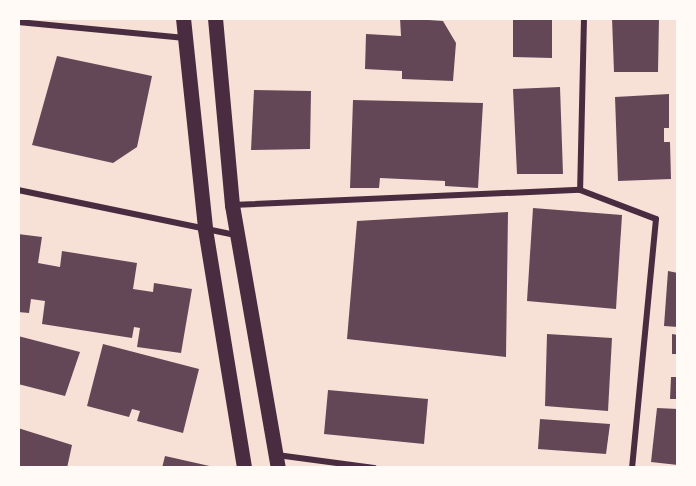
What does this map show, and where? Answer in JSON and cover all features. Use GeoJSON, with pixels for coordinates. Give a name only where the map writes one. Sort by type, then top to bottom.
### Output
{"type":"FeatureCollection","features":[{"type":"Feature","properties":{"kind":"main road"},"geometry":{"type":"LineString","coordinates":[[183,18],[205,229],[244,468]]}},
{"type":"Feature","properties":{"kind":"main road"},"geometry":{"type":"LineString","coordinates":[[214,18],[236,236],[277,461]]}},
{"type":"Feature","properties":{"kind":"street"},"geometry":{"type":"LineString","coordinates":[[580,190],[584,18]]}},
{"type":"Feature","properties":{"kind":"street"},"geometry":{"type":"LineString","coordinates":[[18,22],[186,38]]}},
{"type":"Feature","properties":{"kind":"street"},"geometry":{"type":"LineString","coordinates":[[18,190],[236,236]]}},
{"type":"Feature","properties":{"kind":"street"},"geometry":{"type":"LineString","coordinates":[[232,205],[580,190],[656,219],[632,468]]}},
{"type":"Feature","properties":{"kind":"street"},"geometry":{"type":"LineString","coordinates":[[277,461],[374,468]]}},
{"type":"Feature","properties":{"kind":"building"},"geometry":{"type":"Polygon","coordinates":[[[400,18],[443,21],[456,43],[453,81],[402,79],[402,71],[365,69],[366,34],[401,36],[400,18]]]}},
{"type":"Feature","properties":{"kind":"building"},"geometry":{"type":"Polygon","coordinates":[[[513,18],[552,18],[552,58],[513,57],[513,18]]]}},
{"type":"Feature","properties":{"kind":"building"},"geometry":{"type":"Polygon","coordinates":[[[612,18],[659,18],[658,72],[614,72],[612,18]]]}},
{"type":"Feature","properties":{"kind":"building"},"geometry":{"type":"Polygon","coordinates":[[[57,56],[152,76],[137,147],[113,163],[32,145],[57,56]]]}},
{"type":"Feature","properties":{"kind":"building"},"geometry":{"type":"Polygon","coordinates":[[[560,87],[563,174],[517,174],[513,89],[560,87]]]}},
{"type":"Feature","properties":{"kind":"building"},"geometry":{"type":"Polygon","coordinates":[[[254,90],[311,91],[310,149],[251,150],[254,90]]]}},
{"type":"Feature","properties":{"kind":"building"},"geometry":{"type":"Polygon","coordinates":[[[669,94],[669,128],[664,128],[664,142],[670,142],[671,179],[618,181],[615,97],[669,94]]]}},
{"type":"Feature","properties":{"kind":"building"},"geometry":{"type":"Polygon","coordinates":[[[353,100],[483,103],[478,188],[445,186],[445,181],[380,178],[379,188],[350,188],[353,100]]]}},
{"type":"Feature","properties":{"kind":"building"},"geometry":{"type":"Polygon","coordinates":[[[533,208],[622,215],[616,309],[527,301],[533,208]]]}},
{"type":"Feature","properties":{"kind":"building"},"geometry":{"type":"Polygon","coordinates":[[[508,212],[506,357],[347,339],[357,221],[508,212]]]}},
{"type":"Feature","properties":{"kind":"building"},"geometry":{"type":"Polygon","coordinates":[[[18,234],[42,237],[38,263],[60,267],[62,251],[137,263],[133,289],[153,292],[154,283],[192,289],[181,353],[137,347],[140,328],[134,327],[132,338],[42,324],[45,301],[31,299],[29,313],[18,312],[18,234]]]}},
{"type":"Feature","properties":{"kind":"building"},"geometry":{"type":"Polygon","coordinates":[[[668,271],[678,273],[678,327],[664,326],[668,271]]]}},
{"type":"Feature","properties":{"kind":"building"},"geometry":{"type":"Polygon","coordinates":[[[547,334],[612,338],[608,411],[545,406],[547,334]]]}},
{"type":"Feature","properties":{"kind":"building"},"geometry":{"type":"Polygon","coordinates":[[[672,334],[678,335],[678,354],[672,354],[672,334]]]}},
{"type":"Feature","properties":{"kind":"building"},"geometry":{"type":"Polygon","coordinates":[[[18,336],[80,352],[65,396],[18,384],[18,336]]]}},
{"type":"Feature","properties":{"kind":"building"},"geometry":{"type":"Polygon","coordinates":[[[103,344],[199,369],[183,433],[137,421],[140,411],[132,409],[129,417],[87,406],[103,344]]]}},
{"type":"Feature","properties":{"kind":"building"},"geometry":{"type":"Polygon","coordinates":[[[671,377],[678,377],[678,399],[670,399],[671,377]]]}},
{"type":"Feature","properties":{"kind":"building"},"geometry":{"type":"Polygon","coordinates":[[[328,390],[428,399],[424,444],[324,434],[328,390]]]}},
{"type":"Feature","properties":{"kind":"building"},"geometry":{"type":"Polygon","coordinates":[[[657,408],[678,409],[678,465],[651,462],[657,408]]]}},
{"type":"Feature","properties":{"kind":"building"},"geometry":{"type":"Polygon","coordinates":[[[540,419],[610,424],[606,454],[538,449],[540,419]]]}},
{"type":"Feature","properties":{"kind":"building"},"geometry":{"type":"Polygon","coordinates":[[[18,428],[72,445],[67,468],[18,468],[18,428]]]}},
{"type":"Feature","properties":{"kind":"building"},"geometry":{"type":"Polygon","coordinates":[[[165,456],[214,467],[214,468],[162,468],[165,456]]]}}]}
